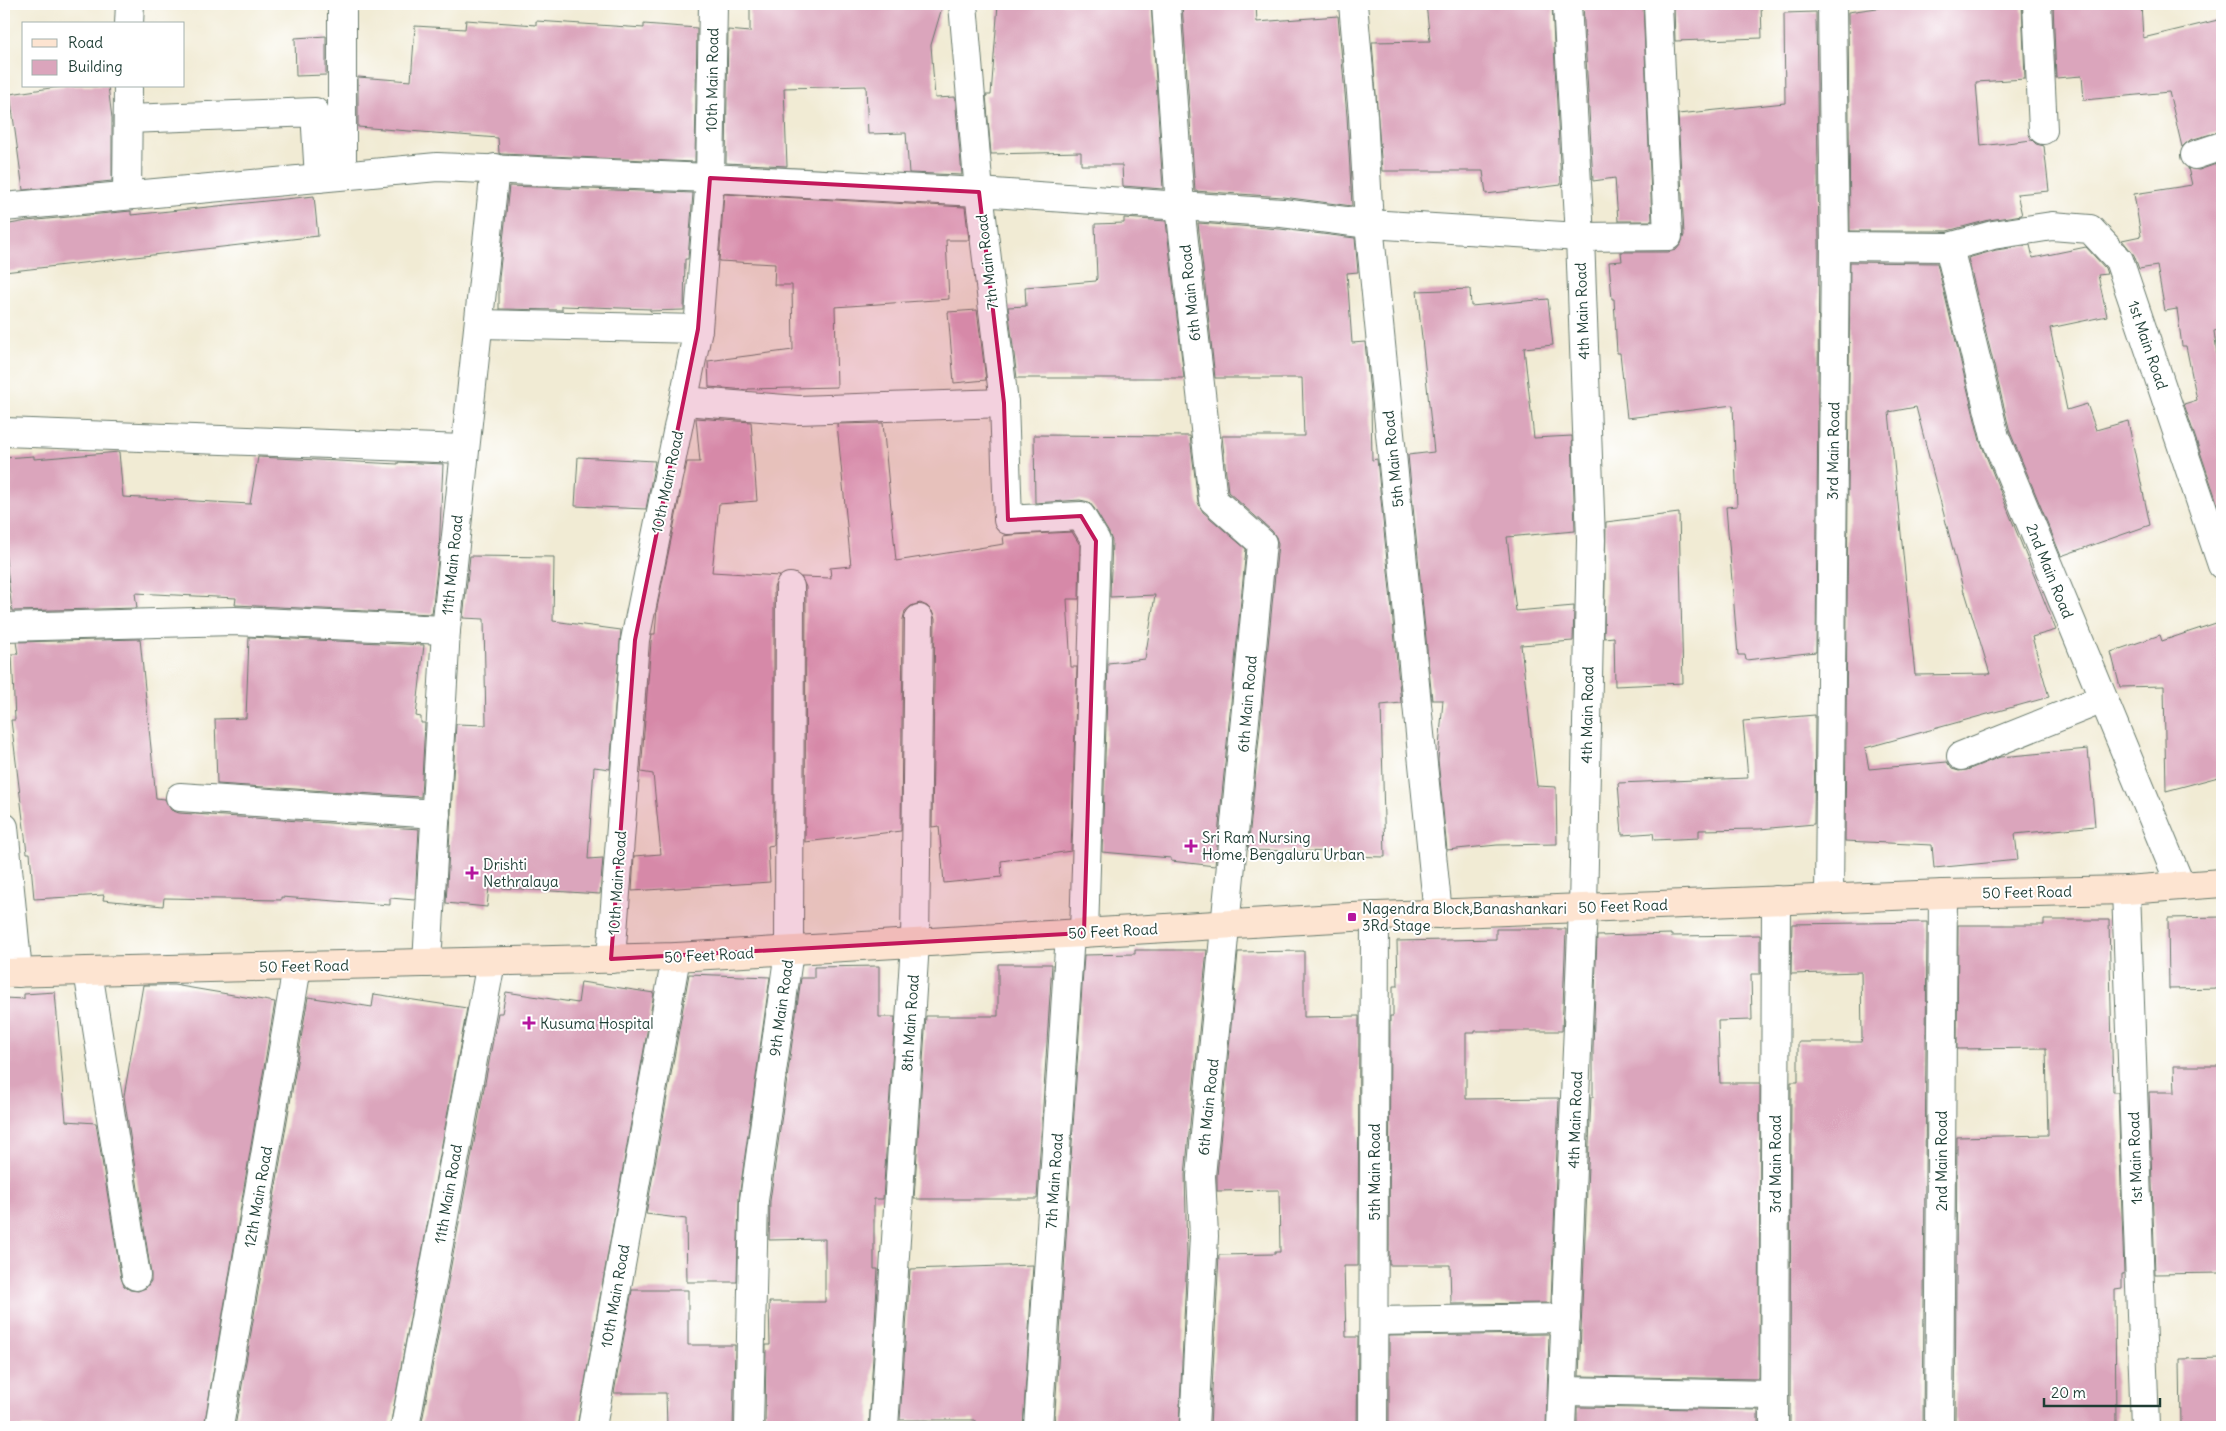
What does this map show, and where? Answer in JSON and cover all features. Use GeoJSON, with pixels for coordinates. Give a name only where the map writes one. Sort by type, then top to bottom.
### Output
{"type":"FeatureCollection","features":[{"type":"Feature","properties":{"kind":"main road","name":"50 Feet Road"},"geometry":{"type":"LineString","coordinates":[[11,973],[676,957],[1375,916],[1943,894],[2126,890],[2180,884],[2222,883]]}},
{"type":"Feature","properties":{"kind":"street"},"geometry":{"type":"LineString","coordinates":[[129,22],[130,4]]}},
{"type":"Feature","properties":{"kind":"street"},"geometry":{"type":"LineString","coordinates":[[330,176],[342,4]]}},
{"type":"Feature","properties":{"kind":"street","name":"10th Main Road"},"geometry":{"type":"LineString","coordinates":[[611,959],[634,640],[698,329],[710,178],[713,4]]}},
{"type":"Feature","properties":{"kind":"street","name":"7th Main Road"},"geometry":{"type":"LineString","coordinates":[[963,4],[979,192],[1004,403],[1008,520],[1080,516],[1096,541],[1077,934],[1038,1427]]}},
{"type":"Feature","properties":{"kind":"street","name":"6th Main Road"},"geometry":{"type":"LineString","coordinates":[[1166,4],[1180,206],[1213,500],[1262,543],[1201,1176],[1204,1236],[1194,1427]]}},
{"type":"Feature","properties":{"kind":"street","name":"5th Main Road"},"geometry":{"type":"LineString","coordinates":[[1353,4],[1363,115],[1369,224],[1438,914]]}},
{"type":"Feature","properties":{"kind":"street","name":"4th Main Road"},"geometry":{"type":"LineString","coordinates":[[1561,1427],[1584,908],[1591,540],[1580,237],[1567,4]]}},
{"type":"Feature","properties":{"kind":"street"},"geometry":{"type":"LineString","coordinates":[[4,207],[437,167],[495,168],[979,192],[1282,213],[1369,224],[1580,237],[1668,236],[1658,4]]}},
{"type":"Feature","properties":{"kind":"street","name":"3rd Main Road"},"geometry":{"type":"LineString","coordinates":[[1828,898],[1835,246],[1832,4]]}},
{"type":"Feature","properties":{"kind":"street"},"geometry":{"type":"LineString","coordinates":[[2037,4],[2043,130]]}},
{"type":"Feature","properties":{"kind":"street"},"geometry":{"type":"LineString","coordinates":[[127,195],[128,88]]}},
{"type":"Feature","properties":{"kind":"street"},"geometry":{"type":"LineString","coordinates":[[128,119],[315,112],[330,176]]}},
{"type":"Feature","properties":{"kind":"street"},"geometry":{"type":"LineString","coordinates":[[2195,155],[2222,146]]}},
{"type":"Feature","properties":{"kind":"street","name":"11th Main Road"},"geometry":{"type":"LineString","coordinates":[[427,963],[446,630],[495,168]]}},
{"type":"Feature","properties":{"kind":"street","name":"1st Main Road"},"geometry":{"type":"LineString","coordinates":[[1835,246],[1949,247],[1993,235],[2052,226],[2090,229],[2119,260],[2222,564]]}},
{"type":"Feature","properties":{"kind":"street","name":"2nd Main Road"},"geometry":{"type":"LineString","coordinates":[[1949,247],[1995,437],[2180,884]]}},
{"type":"Feature","properties":{"kind":"street"},"geometry":{"type":"LineString","coordinates":[[479,324],[698,329]]}},
{"type":"Feature","properties":{"kind":"street"},"geometry":{"type":"LineString","coordinates":[[684,401],[798,410],[1004,403]]}},
{"type":"Feature","properties":{"kind":"street"},"geometry":{"type":"LineString","coordinates":[[4,432],[464,449]]}},
{"type":"Feature","properties":{"kind":"street","name":"9th Main Road"},"geometry":{"type":"LineString","coordinates":[[749,1427],[754,1200],[790,951],[790,587]]}},
{"type":"Feature","properties":{"kind":"street","name":"8th Main Road"},"geometry":{"type":"LineString","coordinates":[[884,1427],[916,943],[919,619]]}},
{"type":"Feature","properties":{"kind":"street"},"geometry":{"type":"LineString","coordinates":[[4,627],[234,621],[446,630]]}},
{"type":"Feature","properties":{"kind":"street"},"geometry":{"type":"LineString","coordinates":[[1961,756],[2103,699]]}},
{"type":"Feature","properties":{"kind":"street"},"geometry":{"type":"LineString","coordinates":[[180,797],[436,814]]}},
{"type":"Feature","properties":{"kind":"street"},"geometry":{"type":"LineString","coordinates":[[4,827],[11,973]]}},
{"type":"Feature","properties":{"kind":"street","name":"1st Main Road"},"geometry":{"type":"LineString","coordinates":[[2126,890],[2145,1427]]}},
{"type":"Feature","properties":{"kind":"street","name":"2nd Main Road"},"geometry":{"type":"LineString","coordinates":[[1939,1427],[1943,894]]}},
{"type":"Feature","properties":{"kind":"street","name":"3rd Main Road"},"geometry":{"type":"LineString","coordinates":[[1774,1427],[1776,900]]}},
{"type":"Feature","properties":{"kind":"street","name":"5th Main Road"},"geometry":{"type":"LineString","coordinates":[[1373,1427],[1375,916]]}},
{"type":"Feature","properties":{"kind":"street","name":"10th Main Road"},"geometry":{"type":"LineString","coordinates":[[592,1427],[676,957]]}},
{"type":"Feature","properties":{"kind":"street","name":"11th Main Road"},"geometry":{"type":"LineString","coordinates":[[405,1427],[491,962]]}},
{"type":"Feature","properties":{"kind":"street","name":"12th Main Road"},"geometry":{"type":"LineString","coordinates":[[219,1427],[297,967]]}},
{"type":"Feature","properties":{"kind":"street"},"geometry":{"type":"LineString","coordinates":[[88,971],[136,1276]]}},
{"type":"Feature","properties":{"kind":"street"},"geometry":{"type":"LineString","coordinates":[[1374,1321],[1566,1318]]}},
{"type":"Feature","properties":{"kind":"street"},"geometry":{"type":"LineString","coordinates":[[1563,1391],[1774,1395]]}},
{"type":"Feature","properties":{"kind":"highlighted area"},"geometry":{"type":"Polygon","coordinates":[[[710,178],[979,192],[1004,403],[1008,520],[1081,516],[1096,541],[1084,933],[611,959],[635,640],[698,329],[710,178]]]}},
{"type":"Feature","properties":{"kind":"building"},"geometry":{"type":"Polygon","coordinates":[[[750,4],[943,4],[931,45],[935,98],[955,97],[962,175],[909,173],[906,133],[868,134],[866,86],[784,88],[787,166],[726,163],[728,30],[750,32],[750,4]]]}},
{"type":"Feature","properties":{"kind":"building"},"geometry":{"type":"Polygon","coordinates":[[[998,4],[1151,4],[1163,189],[1123,186],[1122,165],[1081,165],[1081,152],[991,154],[986,95],[991,95],[998,4]]]}},
{"type":"Feature","properties":{"kind":"building"},"geometry":{"type":"Polygon","coordinates":[[[1182,4],[1256,4],[1257,22],[1338,16],[1347,116],[1352,206],[1283,197],[1195,191],[1182,4]]]}},
{"type":"Feature","properties":{"kind":"building"},"geometry":{"type":"Polygon","coordinates":[[[1426,4],[1552,4],[1561,185],[1486,194],[1483,171],[1382,171],[1372,42],[1430,41],[1426,4]]]}},
{"type":"Feature","properties":{"kind":"building"},"geometry":{"type":"Polygon","coordinates":[[[1583,4],[1643,4],[1652,221],[1618,221],[1615,178],[1593,181],[1583,4]]]}},
{"type":"Feature","properties":{"kind":"building"},"geometry":{"type":"Polygon","coordinates":[[[1674,4],[1761,4],[1762,38],[1675,41],[1674,4]]]}},
{"type":"Feature","properties":{"kind":"building"},"geometry":{"type":"Polygon","coordinates":[[[1906,4],[2022,4],[2025,79],[1976,82],[1981,146],[2032,140],[2036,144],[2044,146],[2049,191],[2017,194],[2022,215],[1989,220],[1947,231],[1850,231],[1848,12],[1906,4]]]}},
{"type":"Feature","properties":{"kind":"building"},"geometry":{"type":"Polygon","coordinates":[[[2053,4],[2141,4],[2143,38],[2222,19],[2222,131],[2190,140],[2182,147],[2169,92],[2084,100],[2082,76],[2056,78],[2053,4]]]}},
{"type":"Feature","properties":{"kind":"building"},"geometry":{"type":"Polygon","coordinates":[[[1816,12],[1819,246],[1816,652],[1746,660],[1745,655],[1738,655],[1726,507],[1737,506],[1733,405],[1627,418],[1620,353],[1617,353],[1614,299],[1612,299],[1609,262],[1622,261],[1621,252],[1668,252],[1676,250],[1681,244],[1684,235],[1678,114],[1785,103],[1784,13],[1816,12]]]}},
{"type":"Feature","properties":{"kind":"building"},"geometry":{"type":"Polygon","coordinates":[[[466,20],[536,25],[536,21],[644,28],[644,24],[697,28],[695,162],[501,154],[499,153],[498,138],[358,127],[358,77],[411,81],[415,26],[465,29],[466,20]]]}},
{"type":"Feature","properties":{"kind":"building"},"geometry":{"type":"Polygon","coordinates":[[[326,36],[326,75],[296,76],[295,38],[326,36]]]}},
{"type":"Feature","properties":{"kind":"building"},"geometry":{"type":"Polygon","coordinates":[[[50,88],[108,88],[112,118],[112,181],[23,190],[10,94],[50,88]]]}},
{"type":"Feature","properties":{"kind":"building"},"geometry":{"type":"Polygon","coordinates":[[[2222,162],[2222,329],[2214,331],[2222,393],[2222,517],[2184,404],[2197,400],[2186,346],[2182,346],[2177,309],[2165,311],[2157,266],[2139,269],[2134,255],[2122,240],[2141,236],[2134,194],[2192,185],[2188,168],[2199,170],[2222,162]]]}},
{"type":"Feature","properties":{"kind":"building"},"geometry":{"type":"Polygon","coordinates":[[[509,186],[693,193],[688,259],[685,259],[684,310],[650,311],[650,309],[562,306],[562,310],[499,309],[499,278],[509,186]]]}},
{"type":"Feature","properties":{"kind":"building"},"geometry":{"type":"Polygon","coordinates":[[[724,194],[965,207],[969,240],[946,240],[949,299],[835,307],[837,387],[748,390],[709,387],[708,361],[793,350],[792,285],[774,285],[775,264],[719,261],[724,194]]]}},
{"type":"Feature","properties":{"kind":"building"},"geometry":{"type":"Polygon","coordinates":[[[314,196],[318,236],[4,272],[4,225],[131,211],[131,215],[314,196]]]}},
{"type":"Feature","properties":{"kind":"building"},"geometry":{"type":"Polygon","coordinates":[[[1124,218],[1166,221],[1184,378],[1017,378],[1008,307],[1026,306],[1025,287],[1096,281],[1095,224],[1124,223],[1124,218]]]}},
{"type":"Feature","properties":{"kind":"building"},"geometry":{"type":"Polygon","coordinates":[[[1198,223],[1280,229],[1355,238],[1358,272],[1347,273],[1352,343],[1365,342],[1371,403],[1372,460],[1377,459],[1401,703],[1381,705],[1385,857],[1342,856],[1342,852],[1248,850],[1278,544],[1272,531],[1228,492],[1222,436],[1304,436],[1302,378],[1215,378],[1198,223]]]}},
{"type":"Feature","properties":{"kind":"building"},"geometry":{"type":"Polygon","coordinates":[[[2030,245],[2033,258],[2086,247],[2105,268],[2107,274],[2098,275],[2107,316],[2050,328],[2067,410],[2087,404],[2096,430],[2128,421],[2150,525],[2061,556],[2010,432],[1968,258],[1996,250],[2030,245]]]}},
{"type":"Feature","properties":{"kind":"building"},"geometry":{"type":"Polygon","coordinates":[[[1850,262],[1937,263],[1980,441],[2056,630],[2032,637],[2049,697],[1865,748],[1869,769],[1947,762],[1952,769],[1959,771],[1967,770],[2000,757],[2088,749],[2095,826],[2015,834],[2018,860],[1934,868],[1932,845],[1845,841],[1850,262]],[[1916,407],[1889,412],[1915,675],[1990,674],[1964,592],[1916,407]]]}},
{"type":"Feature","properties":{"kind":"building"},"geometry":{"type":"Polygon","coordinates":[[[1470,289],[1471,306],[1548,299],[1553,345],[1524,348],[1534,438],[1572,436],[1575,531],[1507,537],[1516,611],[1574,606],[1573,641],[1521,645],[1537,786],[1556,787],[1557,844],[1497,845],[1447,850],[1438,760],[1443,700],[1432,700],[1408,455],[1434,452],[1417,291],[1470,289]]]}},
{"type":"Feature","properties":{"kind":"building"},"geometry":{"type":"Polygon","coordinates":[[[977,310],[986,380],[954,383],[948,312],[977,310]]]}},
{"type":"Feature","properties":{"kind":"building"},"geometry":{"type":"Polygon","coordinates":[[[696,418],[751,422],[757,501],[719,504],[712,572],[780,576],[774,587],[774,845],[768,846],[770,882],[632,891],[634,856],[661,854],[653,774],[641,772],[651,642],[652,634],[655,634],[657,608],[687,462],[700,462],[696,418]]]}},
{"type":"Feature","properties":{"kind":"building"},"geometry":{"type":"Polygon","coordinates":[[[883,423],[896,561],[1004,544],[1003,536],[1011,535],[1072,532],[1080,545],[1079,599],[1067,599],[1071,667],[1077,667],[1071,851],[1001,861],[1002,877],[944,883],[939,826],[932,827],[935,619],[932,611],[920,603],[911,606],[905,611],[903,619],[901,831],[805,842],[806,587],[801,577],[831,578],[830,568],[851,566],[837,424],[883,423]]]}},
{"type":"Feature","properties":{"kind":"building"},"geometry":{"type":"Polygon","coordinates":[[[1034,435],[1190,436],[1198,502],[1203,512],[1246,549],[1215,866],[1171,861],[1171,858],[1102,852],[1108,663],[1145,659],[1155,595],[1110,597],[1112,541],[1089,502],[1080,500],[1035,503],[1034,435]]]}},
{"type":"Feature","properties":{"kind":"building"},"geometry":{"type":"Polygon","coordinates":[[[119,452],[123,497],[250,504],[258,457],[398,464],[398,462],[443,464],[439,551],[432,614],[235,605],[236,598],[135,593],[137,608],[12,611],[4,542],[4,458],[34,456],[34,459],[119,452]]]}},
{"type":"Feature","properties":{"kind":"building"},"geometry":{"type":"Polygon","coordinates":[[[578,457],[655,461],[646,509],[575,506],[578,457]]]}},
{"type":"Feature","properties":{"kind":"building"},"geometry":{"type":"Polygon","coordinates":[[[1679,513],[1683,683],[1615,686],[1614,637],[1604,638],[1606,522],[1679,513]]]}},
{"type":"Feature","properties":{"kind":"building"},"geometry":{"type":"Polygon","coordinates":[[[470,556],[554,557],[553,621],[621,630],[610,769],[594,767],[588,859],[603,858],[600,894],[489,887],[487,907],[446,903],[456,724],[486,725],[484,619],[463,618],[470,556]]]}},
{"type":"Feature","properties":{"kind":"building"},"geometry":{"type":"Polygon","coordinates":[[[2222,621],[2222,776],[2166,791],[2164,686],[2120,687],[2111,652],[2160,635],[2162,641],[2222,621]]]}},
{"type":"Feature","properties":{"kind":"building"},"geometry":{"type":"Polygon","coordinates":[[[249,637],[424,645],[416,716],[421,717],[421,723],[425,723],[421,797],[217,784],[215,719],[246,718],[249,637]]]}},
{"type":"Feature","properties":{"kind":"building"},"geometry":{"type":"Polygon","coordinates":[[[140,639],[156,798],[165,799],[171,810],[179,813],[419,829],[415,900],[390,898],[390,905],[281,897],[281,900],[164,898],[163,906],[103,900],[104,895],[34,899],[30,853],[27,853],[11,720],[15,720],[12,654],[18,654],[16,642],[140,639]]]}},
{"type":"Feature","properties":{"kind":"building"},"geometry":{"type":"Polygon","coordinates":[[[1815,715],[1814,824],[1760,829],[1699,830],[1699,838],[1654,840],[1653,833],[1622,835],[1618,783],[1748,778],[1743,721],[1815,715]]]}},
{"type":"Feature","properties":{"kind":"building"},"geometry":{"type":"Polygon","coordinates":[[[2222,917],[2222,988],[2169,989],[2168,918],[2222,917]]]}},
{"type":"Feature","properties":{"kind":"building"},"geometry":{"type":"Polygon","coordinates":[[[2044,920],[2109,920],[2113,1092],[2118,1092],[2124,1274],[2122,1274],[2122,1289],[2115,1290],[2116,1427],[1955,1427],[1957,1137],[2048,1135],[2046,1048],[1957,1049],[1958,925],[2044,925],[2044,920]]]}},
{"type":"Feature","properties":{"kind":"building"},"geometry":{"type":"Polygon","coordinates":[[[1927,922],[1923,1427],[1790,1427],[1791,1082],[1798,1082],[1798,1042],[1861,1042],[1862,1037],[1861,972],[1791,974],[1792,924],[1927,922]]]}},
{"type":"Feature","properties":{"kind":"building"},"geometry":{"type":"Polygon","coordinates":[[[1496,929],[1566,929],[1562,1031],[1475,1031],[1475,1033],[1466,1033],[1466,1099],[1559,1098],[1551,1303],[1451,1304],[1450,1265],[1389,1265],[1390,1016],[1393,1016],[1393,986],[1398,986],[1397,941],[1496,939],[1496,929]]]}},
{"type":"Feature","properties":{"kind":"building"},"geometry":{"type":"Polygon","coordinates":[[[1671,934],[1671,936],[1760,935],[1760,974],[1751,974],[1752,1020],[1718,1021],[1720,1083],[1760,1083],[1759,1379],[1579,1376],[1591,1097],[1593,1097],[1597,936],[1671,934]]]}},
{"type":"Feature","properties":{"kind":"building"},"geometry":{"type":"Polygon","coordinates":[[[1135,950],[1207,950],[1185,1175],[1187,1255],[1179,1427],[1054,1427],[1084,955],[1135,954],[1135,950]]]}},
{"type":"Feature","properties":{"kind":"building"},"geometry":{"type":"Polygon","coordinates":[[[1304,951],[1304,1017],[1359,1016],[1358,1266],[1344,1266],[1346,1337],[1358,1337],[1357,1427],[1210,1427],[1219,1255],[1275,1254],[1275,1252],[1280,1252],[1279,1190],[1217,1191],[1238,952],[1304,951]]]}},
{"type":"Feature","properties":{"kind":"building"},"geometry":{"type":"Polygon","coordinates":[[[998,964],[1052,964],[1037,1199],[914,1199],[926,1016],[998,1016],[998,964]]]}},
{"type":"Feature","properties":{"kind":"building"},"geometry":{"type":"Polygon","coordinates":[[[879,966],[879,1017],[895,1017],[883,1199],[874,1199],[874,1269],[878,1269],[869,1427],[765,1427],[766,1345],[770,1345],[769,1302],[825,1302],[825,1239],[769,1240],[770,1201],[801,978],[814,978],[814,967],[879,966]]]}},
{"type":"Feature","properties":{"kind":"building"},"geometry":{"type":"Polygon","coordinates":[[[689,974],[770,977],[739,1198],[737,1282],[687,1282],[686,1219],[646,1214],[689,974]]]}},
{"type":"Feature","properties":{"kind":"building"},"geometry":{"type":"Polygon","coordinates":[[[581,982],[654,993],[577,1427],[421,1427],[498,1013],[502,1013],[506,992],[578,1003],[581,982]]]}},
{"type":"Feature","properties":{"kind":"building"},"geometry":{"type":"Polygon","coordinates":[[[143,985],[174,985],[275,1002],[204,1427],[4,1427],[4,998],[24,999],[24,994],[55,992],[66,1121],[96,1123],[121,1278],[124,1286],[130,1290],[138,1291],[146,1288],[151,1281],[151,1274],[124,1096],[143,985]]]}},
{"type":"Feature","properties":{"kind":"building"},"geometry":{"type":"Polygon","coordinates":[[[374,994],[467,1008],[390,1427],[235,1427],[308,997],[372,1007],[374,994]]]}},
{"type":"Feature","properties":{"kind":"building"},"geometry":{"type":"Polygon","coordinates":[[[2174,1066],[2222,1066],[2222,1273],[2155,1274],[2149,1092],[2175,1092],[2174,1066]]]}},
{"type":"Feature","properties":{"kind":"building"},"geometry":{"type":"Polygon","coordinates":[[[1033,1265],[1023,1427],[975,1427],[975,1420],[900,1420],[910,1269],[1033,1265]]]}},
{"type":"Feature","properties":{"kind":"building"},"geometry":{"type":"Polygon","coordinates":[[[632,1290],[688,1290],[688,1345],[735,1345],[733,1427],[667,1427],[666,1393],[614,1393],[632,1290]]]}},
{"type":"Feature","properties":{"kind":"building"},"geometry":{"type":"Polygon","coordinates":[[[1549,1334],[1546,1427],[1389,1427],[1389,1336],[1549,1334]]]}},
{"type":"Feature","properties":{"kind":"building"},"geometry":{"type":"Polygon","coordinates":[[[2222,1358],[2222,1427],[2181,1427],[2180,1359],[2222,1358]]]}},
{"type":"Feature","properties":{"kind":"building"},"geometry":{"type":"Polygon","coordinates":[[[1577,1407],[1758,1410],[1758,1427],[1577,1427],[1577,1407]]]}},
{"type":"Feature","properties":{"kind":"place","name":"Sri Ram Nursing Home, Bengaluru Urban"},"geometry":{"type":"Point","coordinates":[1191,846]}},
{"type":"Feature","properties":{"kind":"place","name":"Drishti Nethralaya"},"geometry":{"type":"Point","coordinates":[472,873]}},
{"type":"Feature","properties":{"kind":"place","name":"Nagendra Block,Banashankari 3Rd Stage"},"geometry":{"type":"Point","coordinates":[1352,917]}},
{"type":"Feature","properties":{"kind":"place","name":"Kusuma Hospital"},"geometry":{"type":"Point","coordinates":[529,1023]}}]}
